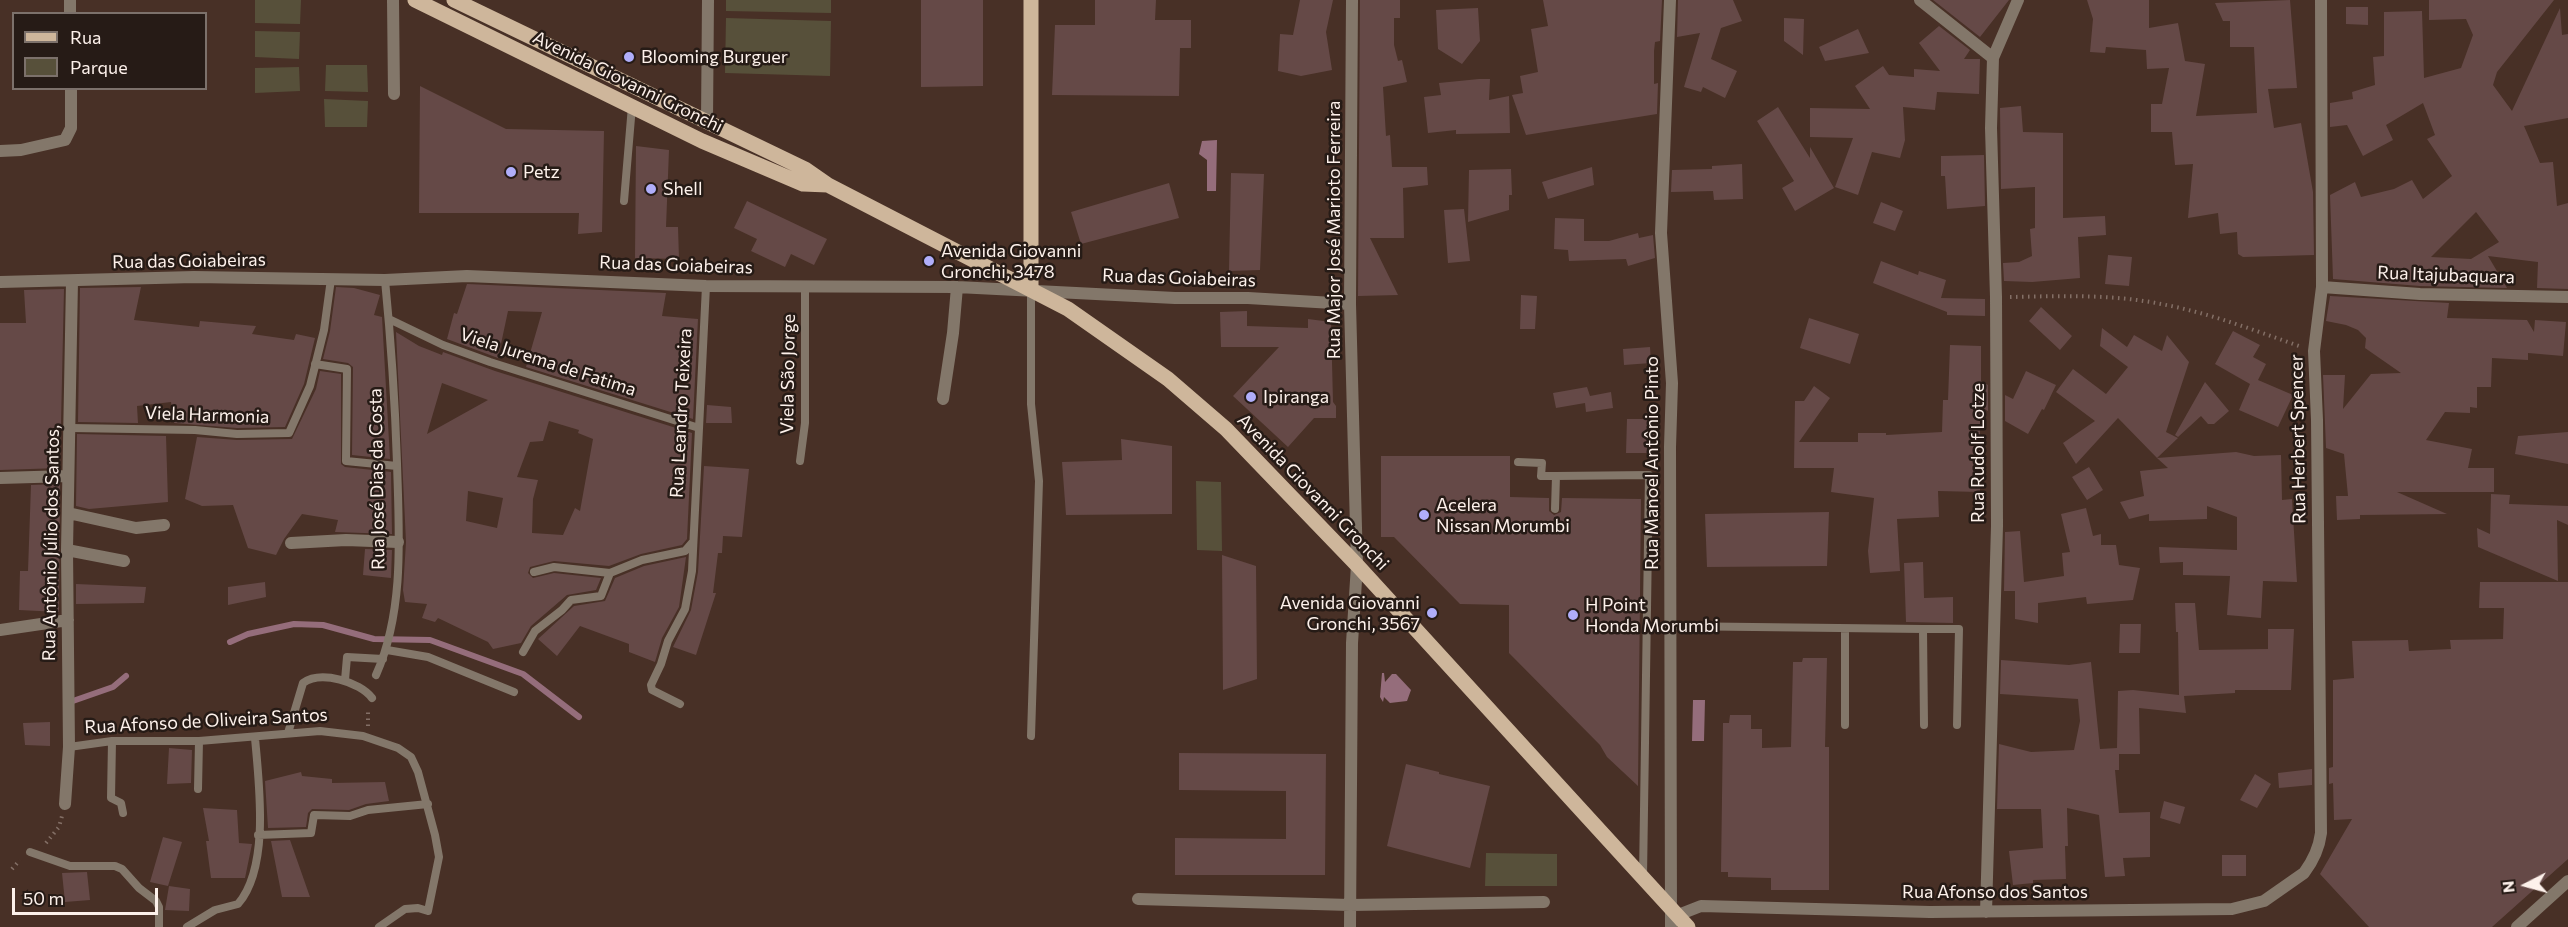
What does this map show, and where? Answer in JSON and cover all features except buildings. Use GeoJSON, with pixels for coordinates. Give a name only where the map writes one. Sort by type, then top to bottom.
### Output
{"type":"FeatureCollection","features":[{"type":"Feature","properties":{"kind":"main road","name":"Avenida Giovanni Gronchi"},"geometry":{"type":"LineString","coordinates":[[415,0],[702,141],[803,184],[828,185]]}},
{"type":"Feature","properties":{"kind":"main road","name":"Avenida Giovanni Gronchi"},"geometry":{"type":"LineString","coordinates":[[454,0],[805,169],[828,185],[1068,309],[1168,379],[1226,429],[1357,565],[1643,877],[1676,919]]}},
{"type":"Feature","properties":{"kind":"main road"},"geometry":{"type":"LineString","coordinates":[[1030,289],[1031,0]]}},
{"type":"Feature","properties":{"kind":"main road"},"geometry":{"type":"LineString","coordinates":[[608,95],[634,101],[701,129],[707,128],[707,120]]}},
{"type":"Feature","properties":{"kind":"street"},"geometry":{"type":"LineString","coordinates":[[393,0],[393,94]]}},
{"type":"Feature","properties":{"kind":"street"},"geometry":{"type":"LineString","coordinates":[[707,120],[708,0]]}},
{"type":"Feature","properties":{"kind":"street","name":"Rua Major José Marioto Ferreira"},"geometry":{"type":"LineString","coordinates":[[1350,927],[1352,643],[1357,565],[1350,304],[1352,0]]}},
{"type":"Feature","properties":{"kind":"street","name":"Rua Manoel Antônio Pinto"},"geometry":{"type":"LineString","coordinates":[[1670,0],[1661,233],[1672,383],[1669,626],[1676,919]]}},
{"type":"Feature","properties":{"kind":"street"},"geometry":{"type":"LineString","coordinates":[[1920,0],[1993,58]]}},
{"type":"Feature","properties":{"kind":"street","name":"Rua Rudolf Lotze"},"geometry":{"type":"LineString","coordinates":[[1986,912],[1997,526],[1996,297],[1991,128],[1993,58],[2018,0]]}},
{"type":"Feature","properties":{"kind":"street","name":"Rua Herbert Spencer"},"geometry":{"type":"LineString","coordinates":[[2304,873],[2317,852],[2321,833],[2317,420],[2314,351],[2322,287],[2321,0]]}},
{"type":"Feature","properties":{"kind":"street"},"geometry":{"type":"LineString","coordinates":[[0,151],[21,150],[65,140],[71,128],[71,90]]}},
{"type":"Feature","properties":{"kind":"street","name":"Rua das Goiabeiras"},"geometry":{"type":"LineString","coordinates":[[0,282],[194,276],[385,280],[467,276],[565,278],[706,286],[1030,289],[1350,304]]}},
{"type":"Feature","properties":{"kind":"street","name":"Rua Antônio Júlio dos Santos,"},"geometry":{"type":"LineString","coordinates":[[65,804],[69,747],[67,550],[72,281]]}},
{"type":"Feature","properties":{"kind":"street"},"geometry":{"type":"LineString","coordinates":[[943,399],[957,287]]}},
{"type":"Feature","properties":{"kind":"street","name":"Rua Itajubaquara"},"geometry":{"type":"LineString","coordinates":[[2322,287],[2420,294],[2568,297]]}},
{"type":"Feature","properties":{"kind":"street"},"geometry":{"type":"LineString","coordinates":[[0,478],[68,476]]}},
{"type":"Feature","properties":{"kind":"street"},"geometry":{"type":"LineString","coordinates":[[68,513],[136,528],[164,525]]}},
{"type":"Feature","properties":{"kind":"street"},"geometry":{"type":"LineString","coordinates":[[291,543],[346,540],[398,542]]}},
{"type":"Feature","properties":{"kind":"street"},"geometry":{"type":"LineString","coordinates":[[67,550],[124,561]]}},
{"type":"Feature","properties":{"kind":"street"},"geometry":{"type":"LineString","coordinates":[[0,630],[68,620]]}},
{"type":"Feature","properties":{"kind":"street","name":"Rua Afonso dos Santos"},"geometry":{"type":"LineString","coordinates":[[1676,919],[1701,906],[1986,912],[2232,909],[2264,901],[2304,873]]}},
{"type":"Feature","properties":{"kind":"street"},"geometry":{"type":"LineString","coordinates":[[2517,927],[2568,882]]}},
{"type":"Feature","properties":{"kind":"street"},"geometry":{"type":"LineString","coordinates":[[1138,899],[1350,904],[1544,902]]}},
{"type":"Feature","properties":{"kind":"lane"},"geometry":{"type":"LineString","coordinates":[[624,201],[632,106]]}},
{"type":"Feature","properties":{"kind":"lane","name":"Viela Harmonia"},"geometry":{"type":"LineString","coordinates":[[70,428],[195,430],[237,434],[289,433],[310,386],[324,330],[331,279]]}},
{"type":"Feature","properties":{"kind":"lane","name":"Rua José Dias da Costa"},"geometry":{"type":"LineString","coordinates":[[376,675],[387,650],[395,600],[398,542],[397,466],[385,280]]}},
{"type":"Feature","properties":{"kind":"lane","name":"Rua Leandro Teixeira"},"geometry":{"type":"LineString","coordinates":[[680,704],[652,690],[651,685],[659,670],[668,640],[685,609],[692,571],[706,286]]}},
{"type":"Feature","properties":{"kind":"lane","name":"Viela São Jorge"},"geometry":{"type":"LineString","coordinates":[[800,460],[805,413],[805,287]]}},
{"type":"Feature","properties":{"kind":"lane"},"geometry":{"type":"LineString","coordinates":[[1030,289],[1030,404],[1039,481],[1031,736]]}},
{"type":"Feature","properties":{"kind":"lane","name":"Viela Jurema de Fatima"},"geometry":{"type":"LineString","coordinates":[[389,319],[443,345],[490,362],[699,428]]}},
{"type":"Feature","properties":{"kind":"lane"},"geometry":{"type":"LineString","coordinates":[[315,364],[347,369],[346,461],[397,466]]}},
{"type":"Feature","properties":{"kind":"lane"},"geometry":{"type":"LineString","coordinates":[[1518,462],[1542,463],[1541,476],[1649,476],[1643,877]]}},
{"type":"Feature","properties":{"kind":"lane"},"geometry":{"type":"LineString","coordinates":[[1555,509],[1556,476]]}},
{"type":"Feature","properties":{"kind":"lane"},"geometry":{"type":"LineString","coordinates":[[534,572],[554,567],[610,573],[642,560],[687,550],[692,542]]}},
{"type":"Feature","properties":{"kind":"lane"},"geometry":{"type":"LineString","coordinates":[[523,652],[535,631],[571,600],[601,596],[610,573]]}},
{"type":"Feature","properties":{"kind":"lane"},"geometry":{"type":"LineString","coordinates":[[1669,626],[1959,629],[1957,725]]}},
{"type":"Feature","properties":{"kind":"lane"},"geometry":{"type":"LineString","coordinates":[[1845,628],[1845,725]]}},
{"type":"Feature","properties":{"kind":"lane"},"geometry":{"type":"LineString","coordinates":[[1923,629],[1924,725]]}},
{"type":"Feature","properties":{"kind":"lane"},"geometry":{"type":"LineString","coordinates":[[387,650],[428,657],[514,692]]}},
{"type":"Feature","properties":{"kind":"lane"},"geometry":{"type":"LineString","coordinates":[[345,680],[347,657],[384,659]]}},
{"type":"Feature","properties":{"kind":"lane"},"geometry":{"type":"LineString","coordinates":[[288,733],[303,683],[308,679],[345,680],[366,690],[372,698]]}},
{"type":"Feature","properties":{"kind":"lane","name":"Rua Afonso de Oliveira Santos"},"geometry":{"type":"LineString","coordinates":[[69,747],[112,741],[199,741],[320,731],[363,736],[398,748],[411,757],[428,804]]}},
{"type":"Feature","properties":{"kind":"lane"},"geometry":{"type":"LineString","coordinates":[[187,927],[215,910],[238,904],[244,897],[255,866],[258,835],[260,802],[255,738]]}},
{"type":"Feature","properties":{"kind":"lane"},"geometry":{"type":"LineString","coordinates":[[112,741],[111,798],[121,803],[123,813]]}},
{"type":"Feature","properties":{"kind":"lane"},"geometry":{"type":"LineString","coordinates":[[198,789],[199,741]]}},
{"type":"Feature","properties":{"kind":"lane"},"geometry":{"type":"LineString","coordinates":[[258,835],[311,833],[314,815],[350,816],[368,810],[428,804],[439,857],[430,908],[428,911],[417,908],[405,909],[379,927]]}},
{"type":"Feature","properties":{"kind":"lane"},"geometry":{"type":"LineString","coordinates":[[30,852],[70,866],[115,866],[122,869],[139,888],[156,901],[159,907],[159,927]]}},
{"type":"Feature","properties":{"kind":"path"},"geometry":{"type":"LineString","coordinates":[[1996,297],[2102,297],[2162,304],[2227,320],[2314,351]]}},
{"type":"Feature","properties":{"kind":"path"},"geometry":{"type":"LineString","coordinates":[[12,869],[30,852],[49,841],[59,827],[65,804]]}},
{"type":"Feature","properties":{"kind":"green space"},"geometry":{"type":"Polygon","coordinates":[[[255,0],[301,0],[300,24],[255,23],[255,0]]]}},
{"type":"Feature","properties":{"kind":"green space"},"geometry":{"type":"Polygon","coordinates":[[[726,0],[831,0],[831,13],[726,11],[726,0]]]}},
{"type":"Feature","properties":{"kind":"green space"},"geometry":{"type":"Polygon","coordinates":[[[726,18],[831,21],[830,76],[725,73],[726,18]]]}},
{"type":"Feature","properties":{"kind":"green space"},"geometry":{"type":"Polygon","coordinates":[[[255,31],[300,32],[299,59],[255,57],[255,31]]]}},
{"type":"Feature","properties":{"kind":"green space"},"geometry":{"type":"Polygon","coordinates":[[[326,65],[367,65],[368,92],[325,91],[326,65]]]}},
{"type":"Feature","properties":{"kind":"green space"},"geometry":{"type":"Polygon","coordinates":[[[299,67],[300,91],[255,93],[255,68],[299,67]]]}},
{"type":"Feature","properties":{"kind":"green space"},"geometry":{"type":"Polygon","coordinates":[[[324,99],[368,101],[367,127],[325,127],[324,99]]]}},
{"type":"Feature","properties":{"kind":"green space"},"geometry":{"type":"Polygon","coordinates":[[[1196,481],[1221,482],[1222,551],[1197,550],[1196,481]]]}},
{"type":"Feature","properties":{"kind":"green space"},"geometry":{"type":"Polygon","coordinates":[[[1486,853],[1557,854],[1557,886],[1485,886],[1486,853]]]}},
{"type":"Feature","properties":{"kind":"shaded area"},"geometry":{"type":"Polygon","coordinates":[[[1217,140],[1216,191],[1207,191],[1207,160],[1199,154],[1202,141],[1217,140]]]}},
{"type":"Feature","properties":{"kind":"shaded area"},"geometry":{"type":"Polygon","coordinates":[[[1382,673],[1384,673],[1385,682],[1392,674],[1396,674],[1411,690],[1407,701],[1390,703],[1384,697],[1383,702],[1380,697],[1382,673]]]}},
{"type":"Feature","properties":{"kind":"shaded area"},"geometry":{"type":"Polygon","coordinates":[[[1693,700],[1705,700],[1704,741],[1692,741],[1693,700]]]}},
{"type":"Feature","properties":{"kind":"waterway"},"geometry":{"type":"LineString","coordinates":[[230,642],[248,634],[294,624],[323,625],[374,639],[430,640],[523,674],[579,717]]}},
{"type":"Feature","properties":{"kind":"waterway"},"geometry":{"type":"LineString","coordinates":[[70,702],[113,687],[126,676]]}},
{"type":"Feature","properties":{"kind":"place","name":"Blooming Burguer"},"geometry":{"type":"Point","coordinates":[629,57]}},
{"type":"Feature","properties":{"kind":"place","name":"Petz"},"geometry":{"type":"Point","coordinates":[511,172]}},
{"type":"Feature","properties":{"kind":"place","name":"Shell"},"geometry":{"type":"Point","coordinates":[651,189]}},
{"type":"Feature","properties":{"kind":"place","name":"Avenida Giovanni Gronchi, 3478"},"geometry":{"type":"Point","coordinates":[929,261]}},
{"type":"Feature","properties":{"kind":"place","name":"Ipiranga"},"geometry":{"type":"Point","coordinates":[1251,397]}},
{"type":"Feature","properties":{"kind":"place","name":"Acelera Nissan Morumbi"},"geometry":{"type":"Point","coordinates":[1424,515]}},
{"type":"Feature","properties":{"kind":"place","name":"Avenida Giovanni Gronchi, 3567"},"geometry":{"type":"Point","coordinates":[1432,613]}},
{"type":"Feature","properties":{"kind":"place","name":"H Point Honda Morumbi"},"geometry":{"type":"Point","coordinates":[1573,615]}}]}
